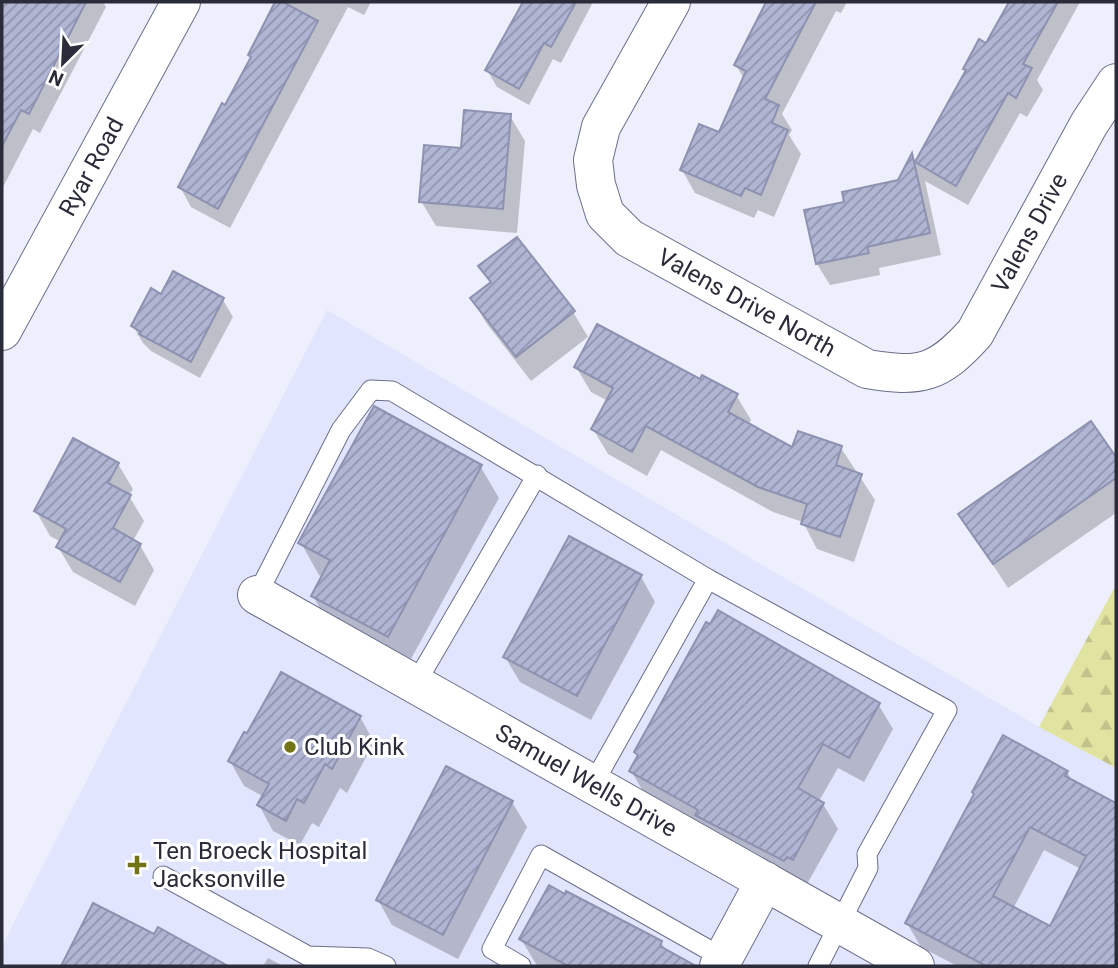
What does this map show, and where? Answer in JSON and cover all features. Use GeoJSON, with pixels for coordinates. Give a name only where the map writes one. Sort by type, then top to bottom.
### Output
{"type":"FeatureCollection","features":[{"type":"Feature","properties":{"kind":"street","name":"Ryar Road"},"geometry":{"type":"LineString","coordinates":[[2,331],[181,2]]}},
{"type":"Feature","properties":{"kind":"street","name":"Valens Drive North"},"geometry":{"type":"LineString","coordinates":[[671,2],[601,127],[593,160],[596,185],[606,214],[629,238],[867,369],[899,374],[929,370]]}},
{"type":"Feature","properties":{"kind":"street","name":"Valens Drive"},"geometry":{"type":"LineString","coordinates":[[929,370],[953,357],[975,333],[1089,124],[1116,83]]}},
{"type":"Feature","properties":{"kind":"street","name":"Samuel Wells Drive"},"geometry":{"type":"LineString","coordinates":[[257,595],[915,966]]}},
{"type":"Feature","properties":{"kind":"street"},"geometry":{"type":"LineString","coordinates":[[721,962],[765,881]]}},
{"type":"Feature","properties":{"kind":"lane"},"geometry":{"type":"LineString","coordinates":[[257,595],[341,430],[371,390],[392,391],[708,579],[947,710],[867,854],[868,868],[818,966]]}},
{"type":"Feature","properties":{"kind":"lane"},"geometry":{"type":"LineString","coordinates":[[416,683],[537,475]]}},
{"type":"Feature","properties":{"kind":"lane"},"geometry":{"type":"LineString","coordinates":[[593,784],[708,579]]}},
{"type":"Feature","properties":{"kind":"lane"},"geometry":{"type":"LineString","coordinates":[[521,966],[492,949],[541,855],[721,962]]}},
{"type":"Feature","properties":{"kind":"lane"},"geometry":{"type":"LineString","coordinates":[[163,876],[308,956],[368,958],[386,966]]}},
{"type":"Feature","properties":{"kind":"shaded area"},"geometry":{"type":"Polygon","coordinates":[[[327,310],[1039,727],[1116,768],[1116,966],[2,966],[2,946],[327,310]]]}},
{"type":"Feature","properties":{"kind":"green space"},"geometry":{"type":"Polygon","coordinates":[[[1116,585],[1116,768],[1039,727],[1116,585]]]}},
{"type":"Feature","properties":{"kind":"building"},"geometry":{"type":"Polygon","coordinates":[[[2,2],[86,2],[29,114],[21,110],[2,146],[2,2]]]}},
{"type":"Feature","properties":{"kind":"building"},"geometry":{"type":"Polygon","coordinates":[[[275,2],[283,2],[318,21],[218,209],[178,187],[222,103],[225,105],[251,57],[248,55],[275,2]]]}},
{"type":"Feature","properties":{"kind":"building"},"geometry":{"type":"Polygon","coordinates":[[[523,2],[576,2],[551,47],[544,43],[519,89],[485,70],[523,2]]]}},
{"type":"Feature","properties":{"kind":"building"},"geometry":{"type":"Polygon","coordinates":[[[766,2],[816,2],[765,99],[779,105],[772,123],[788,130],[761,195],[745,188],[741,196],[680,170],[699,124],[719,132],[746,71],[734,65],[766,2]]]}},
{"type":"Feature","properties":{"kind":"building"},"geometry":{"type":"Polygon","coordinates":[[[1009,2],[1058,2],[1023,64],[1032,68],[1016,98],[1008,93],[956,186],[915,162],[966,70],[963,69],[979,39],[986,43],[1009,2]]]}},
{"type":"Feature","properties":{"kind":"building"},"geometry":{"type":"Polygon","coordinates":[[[464,110],[511,114],[503,209],[419,202],[424,145],[461,148],[464,110]]]}},
{"type":"Feature","properties":{"kind":"building"},"geometry":{"type":"Polygon","coordinates":[[[912,153],[930,233],[867,247],[869,253],[816,264],[804,210],[844,202],[842,192],[898,180],[912,153]]]}},
{"type":"Feature","properties":{"kind":"building"},"geometry":{"type":"Polygon","coordinates":[[[517,237],[575,311],[516,357],[470,298],[491,282],[478,266],[517,237]]]}},
{"type":"Feature","properties":{"kind":"building"},"geometry":{"type":"Polygon","coordinates":[[[173,271],[224,298],[191,362],[139,334],[141,332],[131,326],[151,288],[161,294],[173,271]]]}},
{"type":"Feature","properties":{"kind":"building"},"geometry":{"type":"Polygon","coordinates":[[[597,324],[700,379],[702,375],[738,394],[728,412],[792,447],[798,431],[842,446],[836,465],[862,474],[840,537],[801,524],[807,504],[758,487],[646,426],[632,452],[591,429],[613,388],[574,367],[597,324]]]}},
{"type":"Feature","properties":{"kind":"building"},"geometry":{"type":"Polygon","coordinates":[[[374,406],[482,465],[388,637],[311,596],[330,560],[298,543],[374,406]]]}},
{"type":"Feature","properties":{"kind":"building"},"geometry":{"type":"Polygon","coordinates":[[[1091,421],[1116,457],[1116,478],[993,564],[958,514],[1091,421]]]}},
{"type":"Feature","properties":{"kind":"building"},"geometry":{"type":"Polygon","coordinates":[[[73,438],[119,463],[108,483],[131,495],[113,528],[141,544],[120,582],[56,547],[66,529],[34,511],[73,438]]]}},
{"type":"Feature","properties":{"kind":"building"},"geometry":{"type":"Polygon","coordinates":[[[569,536],[642,575],[577,696],[503,657],[569,536]]]}},
{"type":"Feature","properties":{"kind":"building"},"geometry":{"type":"Polygon","coordinates":[[[718,610],[880,703],[849,758],[823,744],[798,788],[824,803],[793,860],[787,857],[784,861],[695,815],[698,810],[629,771],[638,755],[634,752],[706,622],[710,624],[718,610]]]}},
{"type":"Feature","properties":{"kind":"building","name":"Club Kink"},"geometry":{"type":"Polygon","coordinates":[[[281,672],[361,716],[332,769],[325,764],[304,803],[297,799],[286,821],[257,805],[269,784],[228,761],[281,672]]]}},
{"type":"Feature","properties":{"kind":"building"},"geometry":{"type":"Polygon","coordinates":[[[1003,735],[1068,771],[1065,776],[1116,803],[1116,966],[986,966],[905,923],[974,794],[972,792],[1003,735]],[[1030,827],[993,896],[1050,926],[1086,856],[1030,827]]]}},
{"type":"Feature","properties":{"kind":"building"},"geometry":{"type":"Polygon","coordinates":[[[446,766],[513,801],[443,935],[376,900],[446,766]]]}},
{"type":"Feature","properties":{"kind":"building"},"geometry":{"type":"Polygon","coordinates":[[[549,885],[565,894],[566,891],[662,941],[660,946],[696,966],[568,966],[519,939],[549,885]]]}},
{"type":"Feature","properties":{"kind":"building"},"geometry":{"type":"Polygon","coordinates":[[[93,903],[154,934],[158,927],[228,966],[61,966],[93,903]]]}},
{"type":"Feature","properties":{"kind":"place","name":"Club Kink"},"geometry":{"type":"Point","coordinates":[290,747]}},
{"type":"Feature","properties":{"kind":"place","name":"Ten Broeck Hospital Jacksonville"},"geometry":{"type":"Point","coordinates":[137,865]}}]}
